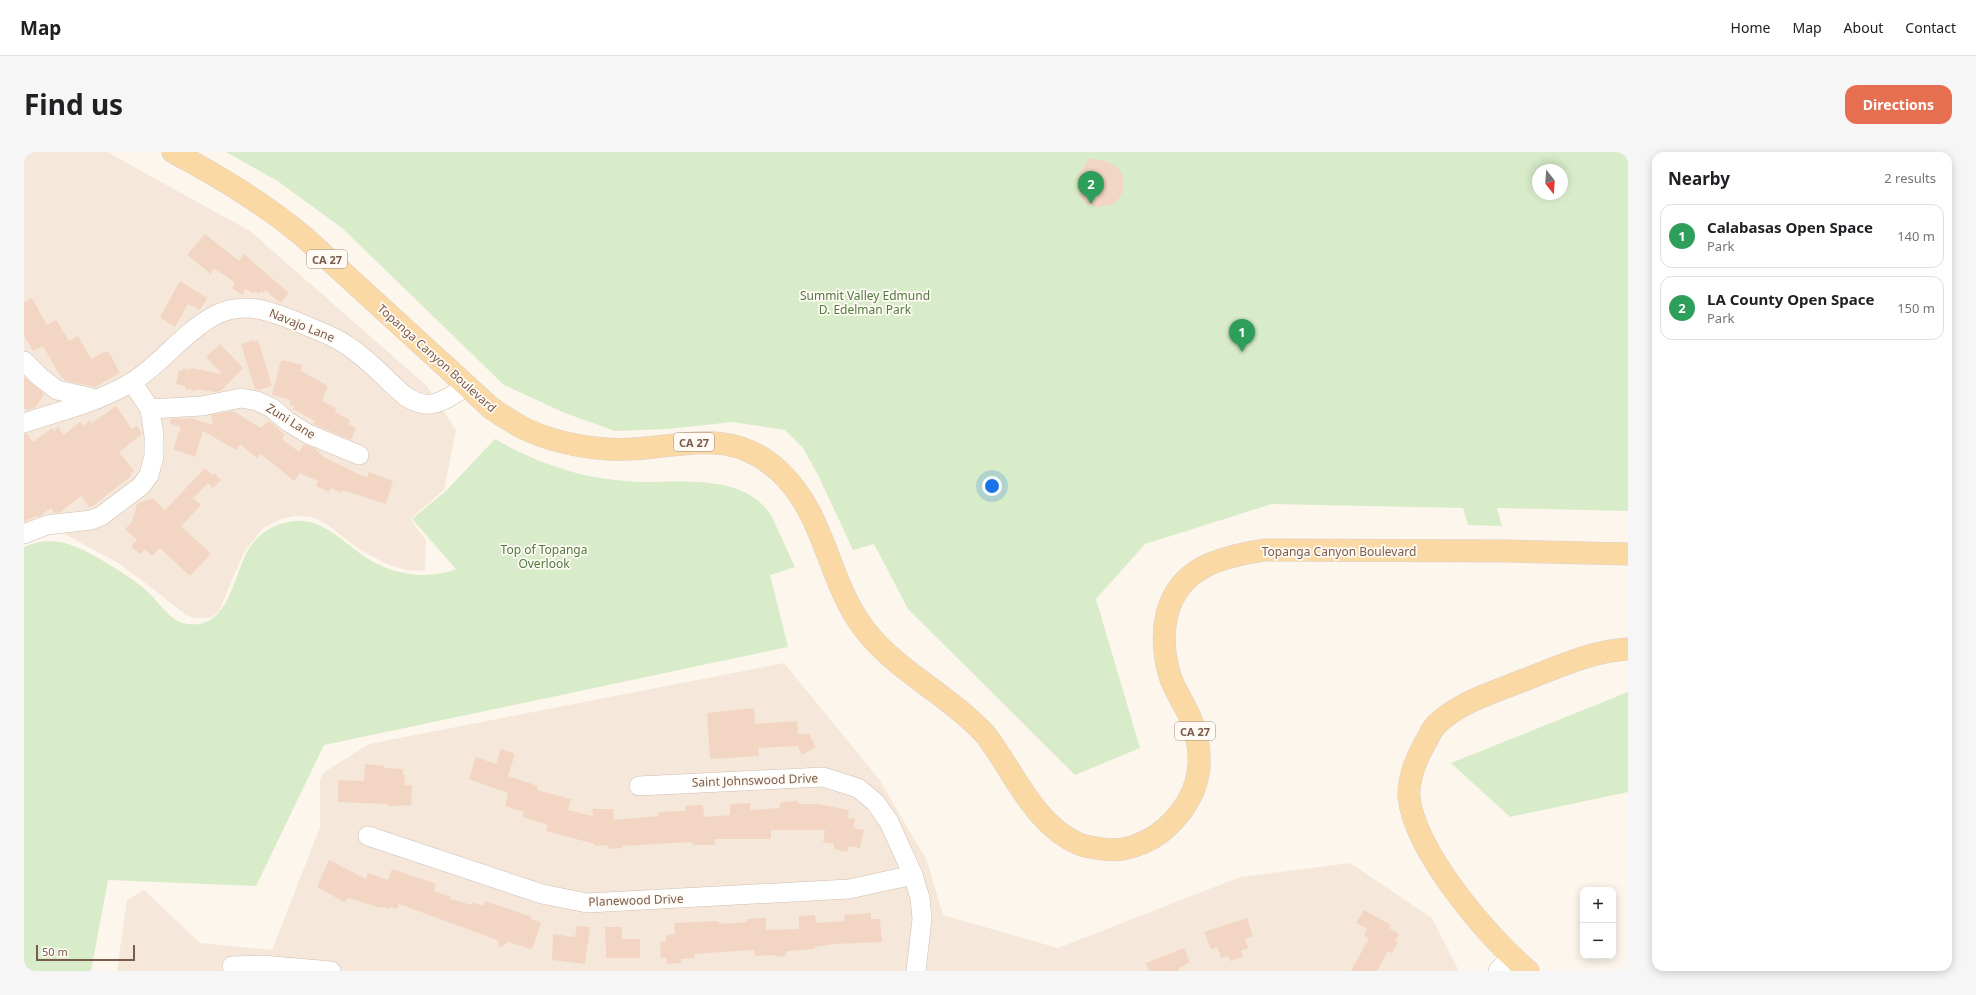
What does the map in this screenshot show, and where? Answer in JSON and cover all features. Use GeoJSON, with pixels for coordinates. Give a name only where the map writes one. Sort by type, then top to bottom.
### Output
{"type":"FeatureCollection","features":[{"type":"Feature","properties":{"kind":"main road","name":"Topanga Canyon Boulevard"},"geometry":{"type":"LineString","coordinates":[[173,152],[213,173],[277,215],[303,236],[466,387],[491,408],[520,426],[559,440],[582,446],[608,449],[635,450],[690,442],[721,442],[745,449],[779,471],[796,489],[807,507],[848,601],[864,629],[893,660],[952,703],[985,734],[1038,813],[1058,833],[1081,846],[1111,850],[1133,847],[1156,836],[1179,816],[1194,792],[1200,767],[1198,740],[1170,678],[1164,652],[1165,625],[1171,600],[1182,583],[1201,568],[1231,556],[1264,550],[1499,551],[1628,554]]}},
{"type":"Feature","properties":{"kind":"main road"},"geometry":{"type":"LineString","coordinates":[[1528,971],[1505,964],[1488,933],[1469,909],[1426,847],[1414,820],[1409,796],[1415,762],[1436,725],[1470,701],[1589,656],[1614,649],[1628,649]]}},
{"type":"Feature","properties":{"kind":"street","name":"Navajo Lane"},"geometry":{"type":"LineString","coordinates":[[24,423],[98,399],[132,382],[199,325],[213,316],[228,310],[248,308],[270,310],[349,346],[405,396],[415,403],[429,406],[439,403],[466,387]]}},
{"type":"Feature","properties":{"kind":"street"},"geometry":{"type":"LineString","coordinates":[[24,361],[40,377],[57,390],[98,399]]}},
{"type":"Feature","properties":{"kind":"street"},"geometry":{"type":"LineString","coordinates":[[24,534],[48,525],[90,520],[101,516],[141,486],[149,475],[154,456],[154,436],[150,409],[132,382]]}},
{"type":"Feature","properties":{"kind":"street","name":"Zuni Lane"},"geometry":{"type":"LineString","coordinates":[[150,409],[202,406],[241,398],[257,401],[272,408],[287,421],[308,434],[359,455]]}},
{"type":"Feature","properties":{"kind":"street","name":"Saint Johnswood Drive"},"geometry":{"type":"LineString","coordinates":[[639,786],[823,777],[842,781],[858,788],[875,802],[889,822],[913,875],[920,898],[922,919],[916,971]]}},
{"type":"Feature","properties":{"kind":"street","name":"Planewood Drive"},"geometry":{"type":"LineString","coordinates":[[368,836],[542,894],[587,903],[849,889],[913,875]]}},
{"type":"Feature","properties":{"kind":"street"},"geometry":{"type":"LineString","coordinates":[[232,966],[262,964],[331,971]]}},
{"type":"Feature","properties":{"kind":"shaded area"},"geometry":{"type":"Polygon","coordinates":[[[24,152],[107,152],[250,231],[427,386],[456,430],[444,490],[410,519],[426,540],[425,571],[406,570],[389,565],[360,550],[328,525],[312,517],[296,516],[281,519],[263,528],[244,552],[219,611],[210,618],[194,618],[186,615],[118,563],[63,533],[42,535],[24,545],[24,152]]]}},
{"type":"Feature","properties":{"kind":"shaded area"},"geometry":{"type":"Polygon","coordinates":[[[784,663],[879,779],[927,861],[943,915],[1058,948],[1240,877],[1350,863],[1432,918],[1459,971],[117,971],[127,900],[144,890],[200,943],[272,950],[320,827],[320,780],[323,773],[369,744],[784,663]]]}},
{"type":"Feature","properties":{"kind":"green space","name":"Summit Valley Edmund D. Edelman Park"},"geometry":{"type":"Polygon","coordinates":[[[226,152],[1628,152],[1628,511],[1497,508],[1502,526],[1468,525],[1463,508],[1272,504],[1145,544],[1096,599],[1140,748],[1075,775],[908,609],[874,544],[853,550],[819,477],[803,448],[785,430],[732,422],[669,429],[615,431],[565,413],[504,385],[342,228],[279,182],[226,152]]]}},
{"type":"Feature","properties":{"kind":"green space","name":"Top of Topanga Overlook"},"geometry":{"type":"Polygon","coordinates":[[[495,439],[519,452],[543,462],[568,471],[599,478],[637,482],[710,483],[729,486],[746,493],[760,503],[772,517],[795,567],[770,575],[788,647],[324,745],[256,886],[108,880],[91,971],[24,971],[24,547],[39,542],[55,542],[65,543],[85,551],[109,564],[141,586],[165,611],[175,619],[187,624],[201,624],[212,619],[220,611],[233,588],[242,563],[250,547],[262,533],[284,523],[307,521],[317,524],[336,535],[374,562],[396,571],[420,575],[444,573],[456,569],[412,519],[446,491],[495,439]]]}},
{"type":"Feature","properties":{"kind":"green space"},"geometry":{"type":"Polygon","coordinates":[[[1628,692],[1628,792],[1510,817],[1451,763],[1628,692]]]}},
{"type":"Feature","properties":{"kind":"building"},"geometry":{"type":"Polygon","coordinates":[[[1089,158],[1108,162],[1117,167],[1122,174],[1124,184],[1122,193],[1117,201],[1110,205],[1095,207],[1086,203],[1080,196],[1077,185],[1078,177],[1089,158]]]}},
{"type":"Feature","properties":{"kind":"building"},"geometry":{"type":"Polygon","coordinates":[[[205,234],[239,261],[244,254],[289,293],[280,303],[265,290],[264,293],[261,291],[259,294],[255,291],[254,294],[246,289],[242,295],[232,288],[235,283],[226,276],[214,269],[211,274],[187,255],[205,234]]]}},
{"type":"Feature","properties":{"kind":"building"},"geometry":{"type":"Polygon","coordinates":[[[180,281],[207,298],[200,310],[188,304],[175,327],[160,317],[180,281]]]}},
{"type":"Feature","properties":{"kind":"building"},"geometry":{"type":"Polygon","coordinates":[[[32,298],[47,325],[56,320],[69,341],[78,336],[91,359],[106,351],[107,353],[109,352],[120,373],[95,387],[66,381],[59,374],[43,346],[33,351],[24,336],[24,303],[32,298]]]}},
{"type":"Feature","properties":{"kind":"building"},"geometry":{"type":"Polygon","coordinates":[[[254,340],[254,342],[258,340],[272,386],[258,390],[255,389],[241,344],[254,340]]]}},
{"type":"Feature","properties":{"kind":"building"},"geometry":{"type":"Polygon","coordinates":[[[220,344],[243,368],[221,391],[215,392],[196,389],[196,391],[185,389],[185,386],[176,384],[179,370],[183,371],[183,368],[191,370],[191,368],[222,374],[206,357],[220,344]]]}},
{"type":"Feature","properties":{"kind":"building"},"geometry":{"type":"Polygon","coordinates":[[[281,360],[302,365],[301,371],[328,386],[322,401],[336,408],[335,412],[350,420],[348,424],[356,428],[351,440],[313,424],[315,421],[293,409],[295,407],[289,404],[291,400],[272,395],[281,360]]]}},
{"type":"Feature","properties":{"kind":"building"},"geometry":{"type":"Polygon","coordinates":[[[24,377],[43,393],[43,396],[35,408],[27,410],[24,408],[24,377]]]}},
{"type":"Feature","properties":{"kind":"building"},"geometry":{"type":"Polygon","coordinates":[[[116,406],[132,429],[137,426],[142,434],[119,452],[134,471],[130,474],[131,476],[94,505],[89,507],[81,496],[59,513],[54,513],[51,508],[41,515],[24,522],[24,434],[27,434],[33,442],[52,428],[54,431],[58,427],[64,435],[80,422],[83,426],[90,420],[92,423],[116,406]]]}},
{"type":"Feature","properties":{"kind":"building"},"geometry":{"type":"Polygon","coordinates":[[[233,411],[261,428],[269,421],[285,435],[282,439],[299,452],[304,444],[314,448],[324,457],[367,478],[369,472],[393,481],[386,504],[342,490],[341,493],[331,488],[329,492],[316,486],[318,481],[300,473],[294,481],[261,454],[257,458],[240,444],[236,450],[203,431],[195,457],[173,449],[181,427],[169,423],[171,419],[190,418],[213,425],[211,415],[233,411]]]}},
{"type":"Feature","properties":{"kind":"building"},"geometry":{"type":"Polygon","coordinates":[[[205,468],[212,475],[214,473],[221,480],[213,488],[208,483],[193,498],[201,505],[181,526],[211,554],[190,576],[160,548],[152,556],[145,549],[140,554],[131,546],[137,540],[125,529],[132,522],[137,504],[152,498],[165,510],[205,468]]]}},
{"type":"Feature","properties":{"kind":"building"},"geometry":{"type":"Polygon","coordinates":[[[754,708],[755,724],[797,721],[798,734],[809,734],[816,747],[802,755],[798,746],[758,748],[759,756],[710,759],[707,713],[754,708]]]}},
{"type":"Feature","properties":{"kind":"building"},"geometry":{"type":"Polygon","coordinates":[[[501,749],[515,754],[508,776],[538,786],[537,790],[571,799],[568,810],[593,816],[592,809],[613,809],[614,820],[658,816],[658,812],[685,811],[685,806],[703,805],[704,817],[730,815],[730,804],[750,803],[750,810],[779,808],[781,802],[797,801],[799,804],[818,804],[849,810],[847,818],[855,819],[853,828],[864,830],[860,848],[849,846],[847,852],[834,849],[834,844],[823,842],[825,830],[771,830],[771,839],[715,839],[715,845],[693,845],[692,842],[622,846],[622,848],[608,849],[608,845],[595,846],[595,844],[546,831],[548,825],[522,817],[524,812],[505,806],[508,793],[469,779],[476,757],[496,764],[501,749]]]}},
{"type":"Feature","properties":{"kind":"building"},"geometry":{"type":"Polygon","coordinates":[[[365,764],[384,766],[384,768],[403,769],[403,775],[405,775],[404,785],[412,785],[411,806],[387,806],[388,804],[338,802],[338,780],[364,781],[365,764]]]}},
{"type":"Feature","properties":{"kind":"building"},"geometry":{"type":"Polygon","coordinates":[[[329,860],[366,879],[368,873],[388,880],[392,869],[436,884],[434,891],[451,897],[450,899],[472,905],[472,902],[483,906],[485,901],[532,917],[531,919],[541,923],[533,947],[531,949],[508,942],[500,948],[497,940],[399,904],[397,909],[391,907],[390,909],[374,906],[349,898],[344,902],[317,887],[329,860]]]}},
{"type":"Feature","properties":{"kind":"building"},"geometry":{"type":"Polygon","coordinates":[[[1364,910],[1391,925],[1389,928],[1399,934],[1395,940],[1398,942],[1392,953],[1388,951],[1377,971],[1351,971],[1369,938],[1364,936],[1367,929],[1356,923],[1364,910]]]}},
{"type":"Feature","properties":{"kind":"building"},"geometry":{"type":"Polygon","coordinates":[[[871,913],[871,919],[880,919],[882,942],[835,944],[815,947],[815,949],[787,951],[785,956],[775,957],[775,955],[755,956],[754,950],[694,954],[695,958],[681,959],[681,963],[667,964],[667,958],[661,958],[660,942],[666,941],[666,935],[675,934],[674,923],[718,921],[720,924],[747,922],[747,919],[766,918],[766,930],[799,929],[799,916],[815,915],[816,923],[845,921],[844,915],[871,913]]]}},
{"type":"Feature","properties":{"kind":"building"},"geometry":{"type":"Polygon","coordinates":[[[1247,918],[1253,936],[1245,939],[1248,948],[1241,951],[1243,957],[1230,961],[1228,956],[1221,958],[1217,947],[1211,949],[1204,932],[1247,918]]]}},
{"type":"Feature","properties":{"kind":"building"},"geometry":{"type":"Polygon","coordinates":[[[577,926],[590,927],[585,964],[552,960],[553,934],[575,937],[577,926]]]}},
{"type":"Feature","properties":{"kind":"building"},"geometry":{"type":"Polygon","coordinates":[[[605,927],[622,927],[622,939],[640,939],[640,958],[606,958],[605,927]]]}},
{"type":"Feature","properties":{"kind":"building"},"geometry":{"type":"Polygon","coordinates":[[[1184,948],[1190,962],[1179,968],[1179,971],[1149,971],[1146,963],[1184,948]]]}},
{"type":"Feature","properties":{"kind":"place","name":"LA County Open Space"},"geometry":{"type":"Point","coordinates":[1091,204]}},
{"type":"Feature","properties":{"kind":"place","name":"Calabasas Open Space"},"geometry":{"type":"Point","coordinates":[1242,352]}}]}
